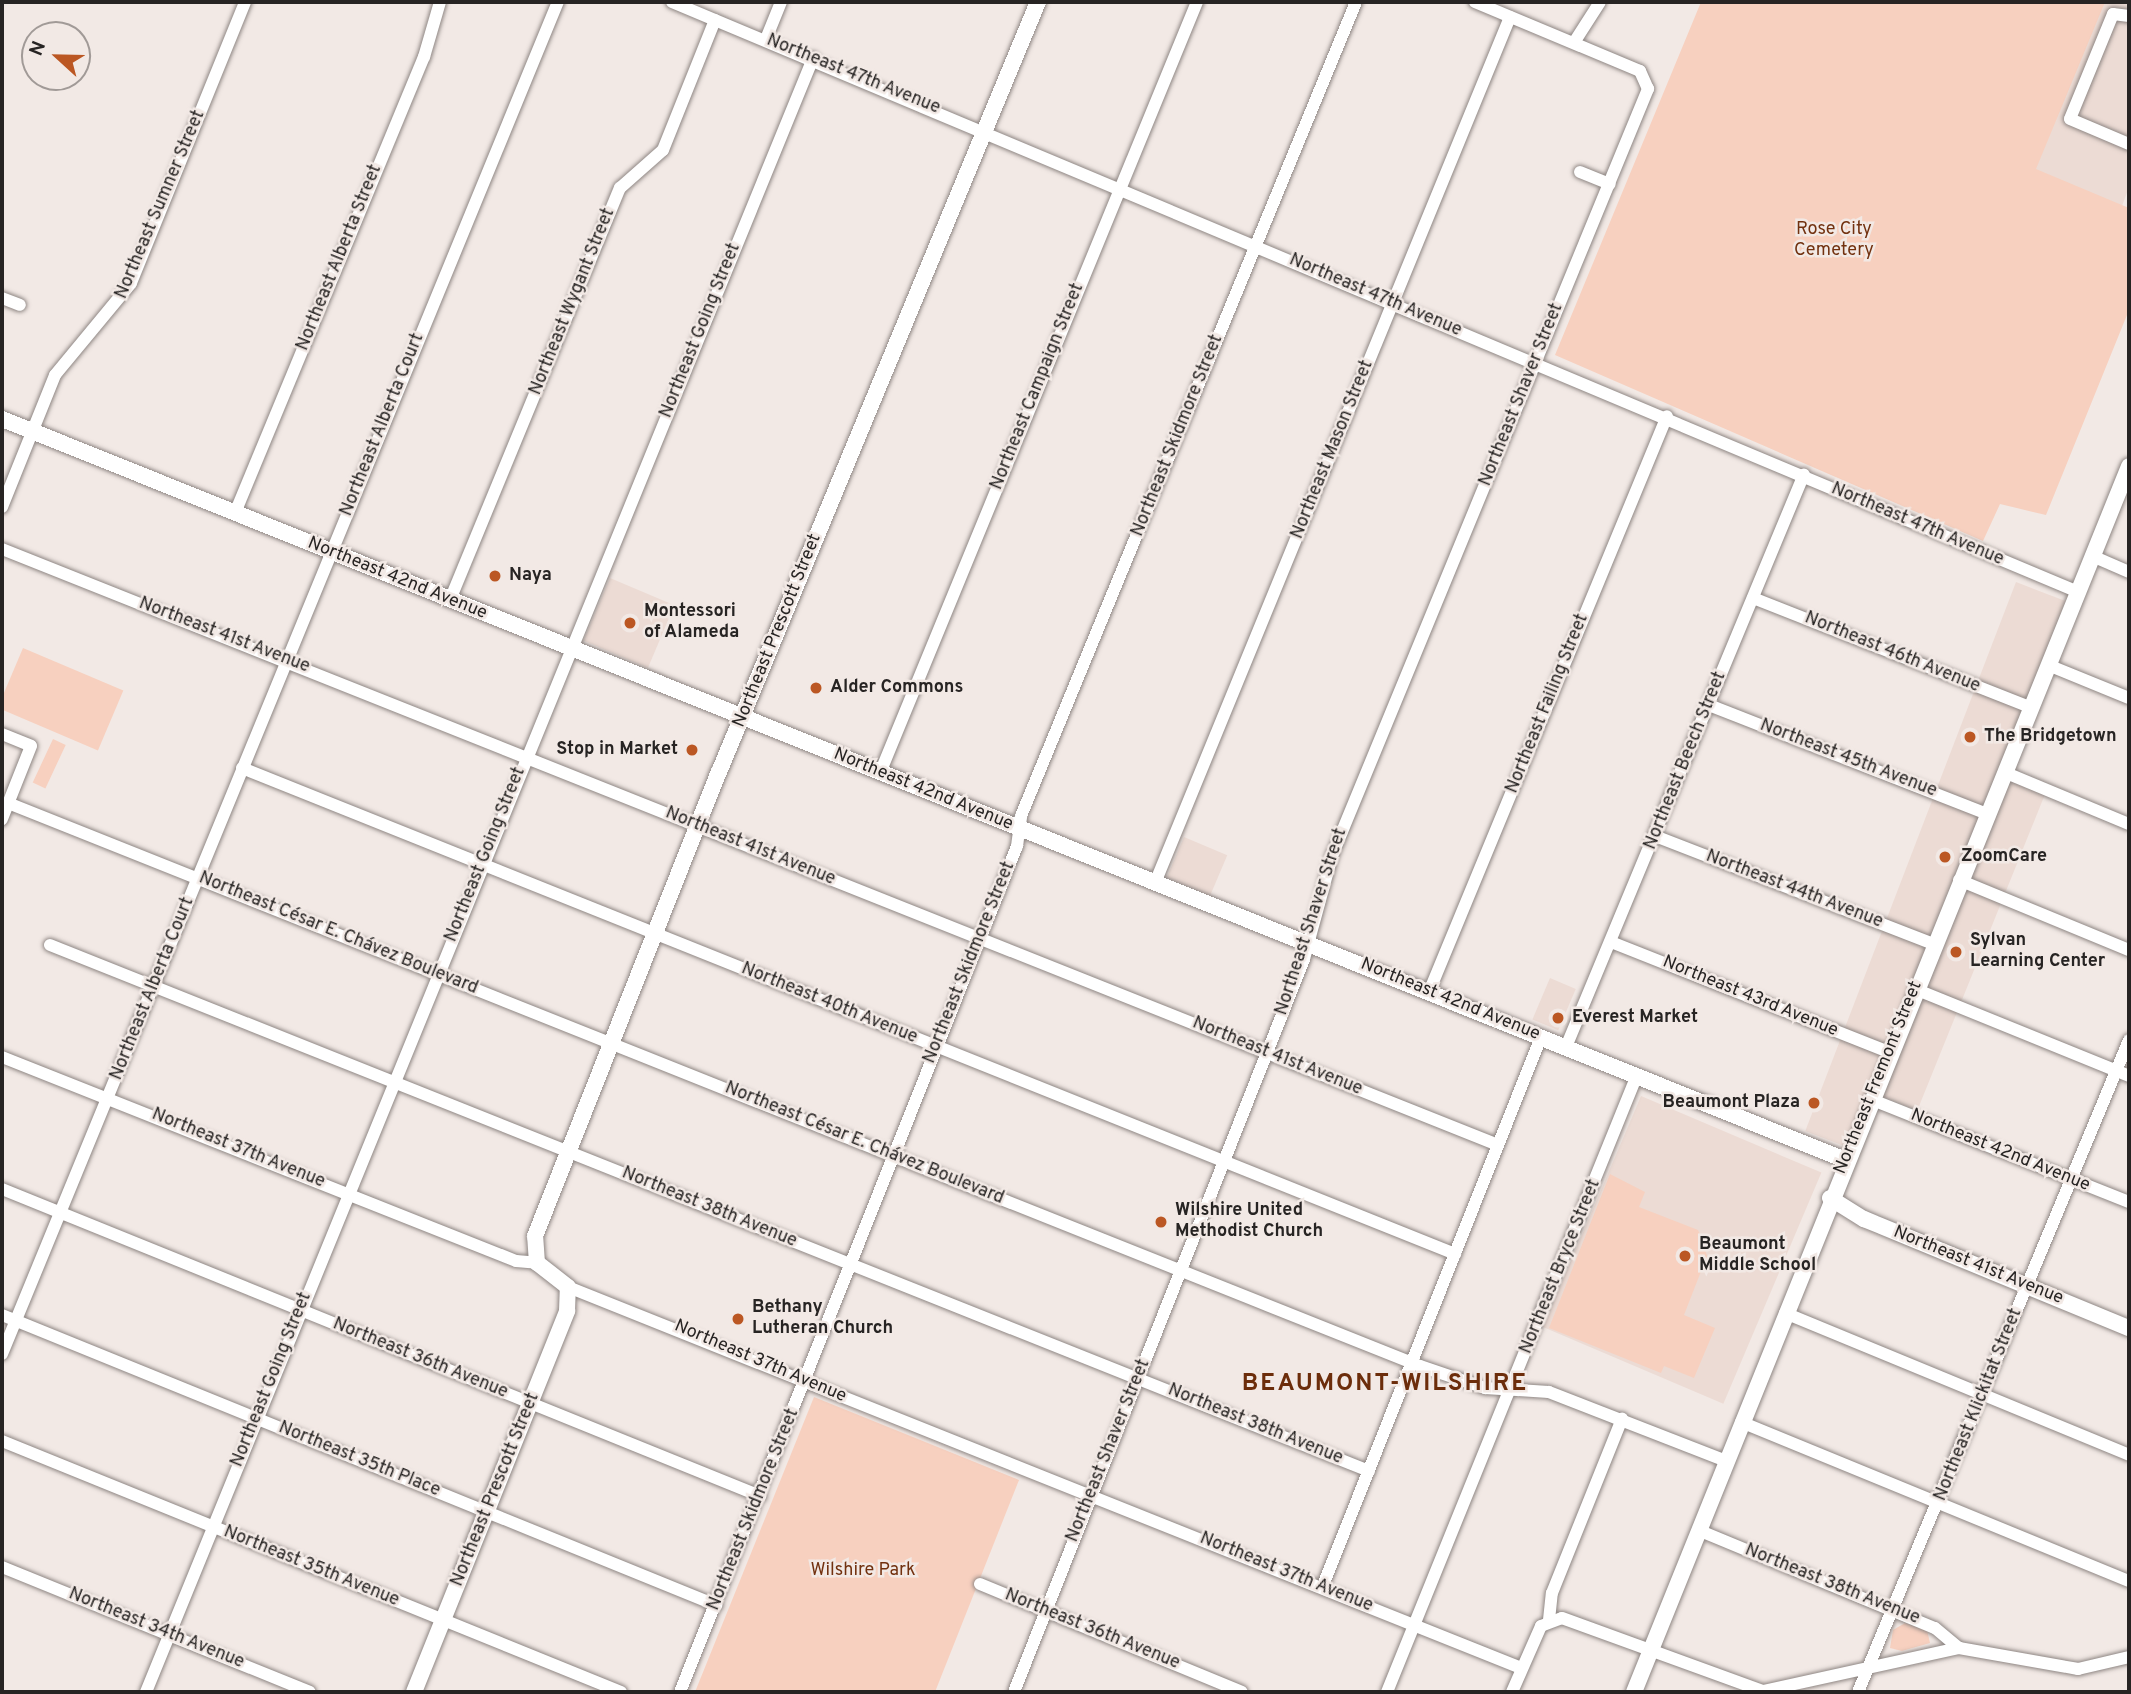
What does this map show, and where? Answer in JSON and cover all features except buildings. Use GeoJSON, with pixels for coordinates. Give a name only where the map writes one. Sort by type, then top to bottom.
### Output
{"type":"FeatureCollection","features":[{"type":"Feature","properties":{"kind":"street","name":"Northeast Sumner Street"},"geometry":{"type":"LineString","coordinates":[[2,507],[61,365],[131,283],[245,2]]}},
{"type":"Feature","properties":{"kind":"street","name":"Northeast Alberta Street"},"geometry":{"type":"LineString","coordinates":[[235,513],[424,57],[440,2]]}},
{"type":"Feature","properties":{"kind":"street","name":"Northeast Alberta Court"},"geometry":{"type":"LineString","coordinates":[[2,1354],[558,2]]}},
{"type":"Feature","properties":{"kind":"street","name":"Northeast 47th Avenue"},"geometry":{"type":"LineString","coordinates":[[672,2],[813,58],[1120,190],[1667,416],[1804,474],[1857,503],[2078,592]]}},
{"type":"Feature","properties":{"kind":"street"},"geometry":{"type":"LineString","coordinates":[[766,39],[781,2]]}},
{"type":"Feature","properties":{"kind":"street","name":"Northeast Prescott Street"},"geometry":{"type":"LineString","coordinates":[[537,1263],[536,1236],[655,934],[1038,2]]}},
{"type":"Feature","properties":{"kind":"street","name":"Northeast Campaign Street"},"geometry":{"type":"LineString","coordinates":[[880,773],[1197,2]]}},
{"type":"Feature","properties":{"kind":"street","name":"Northeast Skidmore Street"},"geometry":{"type":"LineString","coordinates":[[681,1692],[806,1383],[980,939],[1019,828],[1356,2]]}},
{"type":"Feature","properties":{"kind":"street"},"geometry":{"type":"LineString","coordinates":[[1475,2],[1553,38],[1575,41],[1586,33],[1600,2]]}},
{"type":"Feature","properties":{"kind":"street"},"geometry":{"type":"LineString","coordinates":[[2124,14],[2070,119],[2129,144]]}},
{"type":"Feature","properties":{"kind":"street","name":"Northeast Mason Street"},"geometry":{"type":"LineString","coordinates":[[1155,883],[1510,17]]}},
{"type":"Feature","properties":{"kind":"street","name":"Northeast Wygant Street"},"geometry":{"type":"LineString","coordinates":[[450,600],[620,188],[663,150],[715,20]]}},
{"type":"Feature","properties":{"kind":"street","name":"Northeast Shaver Street"},"geometry":{"type":"LineString","coordinates":[[1014,1692],[1267,1053],[1306,943],[1332,856],[1648,89],[1646,77],[1575,41]]}},
{"type":"Feature","properties":{"kind":"street","name":"Northeast Going Street"},"geometry":{"type":"LineString","coordinates":[[146,1692],[813,58]]}},
{"type":"Feature","properties":{"kind":"street"},"geometry":{"type":"LineString","coordinates":[[1580,172],[1610,184]]}},
{"type":"Feature","properties":{"kind":"street"},"geometry":{"type":"LineString","coordinates":[[2,298],[20,305]]}},
{"type":"Feature","properties":{"kind":"street","name":"Northeast Failing Street"},"geometry":{"type":"LineString","coordinates":[[1429,992],[1667,416]]}},
{"type":"Feature","properties":{"kind":"street","name":"Northeast 42nd Avenue"},"geometry":{"type":"LineString","coordinates":[[2,419],[1845,1160]]}},
{"type":"Feature","properties":{"kind":"street","name":"Northeast Fremont Street"},"geometry":{"type":"LineString","coordinates":[[1634,1692],[1845,1160],[2129,466]]}},
{"type":"Feature","properties":{"kind":"street","name":"Northeast Beech Street"},"geometry":{"type":"LineString","coordinates":[[1566,1047],[1804,474]]}},
{"type":"Feature","properties":{"kind":"street","name":"Northeast 41st Avenue"},"geometry":{"type":"LineString","coordinates":[[2,549],[1498,1145]]}},
{"type":"Feature","properties":{"kind":"street"},"geometry":{"type":"LineString","coordinates":[[2092,556],[2129,572]]}},
{"type":"Feature","properties":{"kind":"street","name":"Northeast 46th Avenue"},"geometry":{"type":"LineString","coordinates":[[1753,598],[2030,707]]}},
{"type":"Feature","properties":{"kind":"street"},"geometry":{"type":"LineString","coordinates":[[2048,664],[2129,698]]}},
{"type":"Feature","properties":{"kind":"street","name":"Northeast 45th Avenue"},"geometry":{"type":"LineString","coordinates":[[1709,705],[1987,814]]}},
{"type":"Feature","properties":{"kind":"street"},"geometry":{"type":"LineString","coordinates":[[2,734],[31,746],[2,819]]}},
{"type":"Feature","properties":{"kind":"street","name":"Northeast 40th Avenue"},"geometry":{"type":"LineString","coordinates":[[242,768],[1455,1254]]}},
{"type":"Feature","properties":{"kind":"street"},"geometry":{"type":"LineString","coordinates":[[2004,772],[2129,824]]}},
{"type":"Feature","properties":{"kind":"street","name":"Northeast César E. Chávez Boulevard"},"geometry":{"type":"LineString","coordinates":[[8,803],[1412,1363],[1472,1385],[1549,1392],[1726,1461]]}},
{"type":"Feature","properties":{"kind":"street","name":"Northeast 44th Avenue"},"geometry":{"type":"LineString","coordinates":[[1655,836],[1934,944]]}},
{"type":"Feature","properties":{"kind":"street"},"geometry":{"type":"LineString","coordinates":[[1959,880],[2129,950]]}},
{"type":"Feature","properties":{"kind":"street","name":"Northeast 43rd Avenue"},"geometry":{"type":"LineString","coordinates":[[1611,942],[1889,1052]]}},
{"type":"Feature","properties":{"kind":"street","name":"Northeast 38th Avenue"},"geometry":{"type":"LineString","coordinates":[[50,945],[1369,1471]]}},
{"type":"Feature","properties":{"kind":"street"},"geometry":{"type":"LineString","coordinates":[[1915,989],[2129,1076]]}},
{"type":"Feature","properties":{"kind":"street"},"geometry":{"type":"LineString","coordinates":[[1322,1588],[1541,1037]]}},
{"type":"Feature","properties":{"kind":"street","name":"Northeast Klickitat Street"},"geometry":{"type":"LineString","coordinates":[[1858,1692],[1895,1611],[2129,1040]]}},
{"type":"Feature","properties":{"kind":"street","name":"Northeast 37th Avenue"},"geometry":{"type":"LineString","coordinates":[[2,1057],[516,1261],[537,1263],[568,1287],[1521,1668]]}},
{"type":"Feature","properties":{"kind":"street","name":"Northeast Bryce Street"},"geometry":{"type":"LineString","coordinates":[[1387,1692],[1418,1627],[1637,1075]]}},
{"type":"Feature","properties":{"kind":"street","name":"Northeast 42nd Avenue"},"geometry":{"type":"LineString","coordinates":[[1870,1099],[2129,1202]]}},
{"type":"Feature","properties":{"kind":"street","name":"Northeast 36th Avenue"},"geometry":{"type":"LineString","coordinates":[[2,1189],[760,1496]]}},
{"type":"Feature","properties":{"kind":"street","name":"Northeast 41st Avenue"},"geometry":{"type":"LineString","coordinates":[[1830,1198],[1864,1219],[2129,1328]]}},
{"type":"Feature","properties":{"kind":"street","name":"Northeast Prescott Street"},"geometry":{"type":"LineString","coordinates":[[414,1692],[567,1311],[568,1287]]}},
{"type":"Feature","properties":{"kind":"street"},"geometry":{"type":"LineString","coordinates":[[1784,1313],[2129,1455]]}},
{"type":"Feature","properties":{"kind":"street","name":"Northeast 35th Place"},"geometry":{"type":"LineString","coordinates":[[2,1315],[716,1605]]}},
{"type":"Feature","properties":{"kind":"street"},"geometry":{"type":"LineString","coordinates":[[1512,1692],[1521,1668],[1549,1620],[1552,1593],[1622,1419]]}},
{"type":"Feature","properties":{"kind":"street"},"geometry":{"type":"LineString","coordinates":[[1741,1422],[2129,1581]]}},
{"type":"Feature","properties":{"kind":"street","name":"Northeast 35th Avenue"},"geometry":{"type":"LineString","coordinates":[[2,1441],[621,1692]]}},
{"type":"Feature","properties":{"kind":"street","name":"Northeast 38th Avenue"},"geometry":{"type":"LineString","coordinates":[[1698,1530],[1943,1631],[1959,1648]]}},
{"type":"Feature","properties":{"kind":"street","name":"Northeast 34th Avenue"},"geometry":{"type":"LineString","coordinates":[[2,1567],[310,1692]]}},
{"type":"Feature","properties":{"kind":"street","name":"Northeast 36th Avenue"},"geometry":{"type":"LineString","coordinates":[[981,1584],[1242,1692]]}},
{"type":"Feature","properties":{"kind":"street"},"geometry":{"type":"LineString","coordinates":[[1549,1620],[1569,1619],[1763,1691],[1959,1648],[2066,1668],[2102,1668],[2129,1657]]}},
{"type":"Feature","properties":{"kind":"shaded area"},"geometry":{"type":"Polygon","coordinates":[[[2104,2],[2129,2],[2129,187],[2122,206],[2034,170],[2104,2]]]}},
{"type":"Feature","properties":{"kind":"shaded area","name":"Montessori of Alameda"},"geometry":{"type":"Polygon","coordinates":[[[610,578],[674,605],[648,668],[583,641],[610,578]]]}},
{"type":"Feature","properties":{"kind":"shaded area"},"geometry":{"type":"Polygon","coordinates":[[[2016,582],[2065,601],[1855,1150],[1805,1131],[2016,582]]]}},
{"type":"Feature","properties":{"kind":"shaded area"},"geometry":{"type":"Polygon","coordinates":[[[2007,779],[2045,794],[1917,1111],[1879,1095],[2007,779]]]}},
{"type":"Feature","properties":{"kind":"shaded area"},"geometry":{"type":"Polygon","coordinates":[[[1184,837],[1227,855],[1210,896],[1167,878],[1184,837]]]}},
{"type":"Feature","properties":{"kind":"shaded area"},"geometry":{"type":"Polygon","coordinates":[[[1550,978],[1576,989],[1558,1030],[1532,1019],[1550,978]]]}},
{"type":"Feature","properties":{"kind":"shaded area","name":"Beaumont Middle School"},"geometry":{"type":"Polygon","coordinates":[[[1641,1096],[1821,1173],[1723,1404],[1543,1327],[1641,1096]]]}},
{"type":"Feature","properties":{"kind":"green space","name":"Rose City Cemetery"},"geometry":{"type":"Polygon","coordinates":[[[1701,2],[2105,2],[2036,169],[2129,208],[2129,310],[2046,515],[2000,504],[1983,541],[1555,355],[1701,2]]]}},
{"type":"Feature","properties":{"kind":"green space"},"geometry":{"type":"Polygon","coordinates":[[[23,648],[123,691],[98,750],[2,710],[2,697],[23,648]]]}},
{"type":"Feature","properties":{"kind":"green space"},"geometry":{"type":"Polygon","coordinates":[[[53,739],[66,745],[45,788],[33,783],[53,739]]]}},
{"type":"Feature","properties":{"kind":"green space"},"geometry":{"type":"Polygon","coordinates":[[[1610,1174],[1645,1192],[1639,1207],[1698,1230],[1702,1239],[1707,1256],[1684,1315],[1715,1328],[1694,1378],[1664,1366],[1661,1373],[1549,1328],[1610,1174]]]}},
{"type":"Feature","properties":{"kind":"green space","name":"Wilshire Park"},"geometry":{"type":"Polygon","coordinates":[[[814,1397],[1019,1480],[935,1692],[695,1692],[814,1397]]]}},
{"type":"Feature","properties":{"kind":"green space"},"geometry":{"type":"Polygon","coordinates":[[[1905,1623],[1927,1630],[1930,1643],[1902,1651],[1890,1648],[1893,1630],[1905,1623]]]}},
{"type":"Feature","properties":{"kind":"place","name":"Naya"},"geometry":{"type":"Point","coordinates":[495,576]}},
{"type":"Feature","properties":{"kind":"place","name":"Montessori of Alameda"},"geometry":{"type":"Point","coordinates":[630,623]}},
{"type":"Feature","properties":{"kind":"place","name":"Alder Commons"},"geometry":{"type":"Point","coordinates":[816,688]}},
{"type":"Feature","properties":{"kind":"place","name":"The Bridgetown"},"geometry":{"type":"Point","coordinates":[1970,737]}},
{"type":"Feature","properties":{"kind":"place","name":"Stop in Market"},"geometry":{"type":"Point","coordinates":[692,750]}},
{"type":"Feature","properties":{"kind":"place","name":"ZoomCare"},"geometry":{"type":"Point","coordinates":[1945,857]}},
{"type":"Feature","properties":{"kind":"place","name":"Sylvan Learning Center"},"geometry":{"type":"Point","coordinates":[1956,952]}},
{"type":"Feature","properties":{"kind":"place","name":"Everest Market"},"geometry":{"type":"Point","coordinates":[1558,1018]}},
{"type":"Feature","properties":{"kind":"place","name":"Beaumont Plaza"},"geometry":{"type":"Point","coordinates":[1814,1103]}},
{"type":"Feature","properties":{"kind":"place","name":"Wilshire United Methodist Church"},"geometry":{"type":"Point","coordinates":[1161,1222]}},
{"type":"Feature","properties":{"kind":"place","name":"Beaumont Middle School"},"geometry":{"type":"Point","coordinates":[1685,1256]}},
{"type":"Feature","properties":{"kind":"place","name":"Bethany Lutheran Church"},"geometry":{"type":"Point","coordinates":[738,1319]}},
{"type":"Feature","properties":{"kind":"district","name":"BEAUMONT-WILSHIRE"},"geometry":{"type":"Point","coordinates":[1385,1385]}}]}
